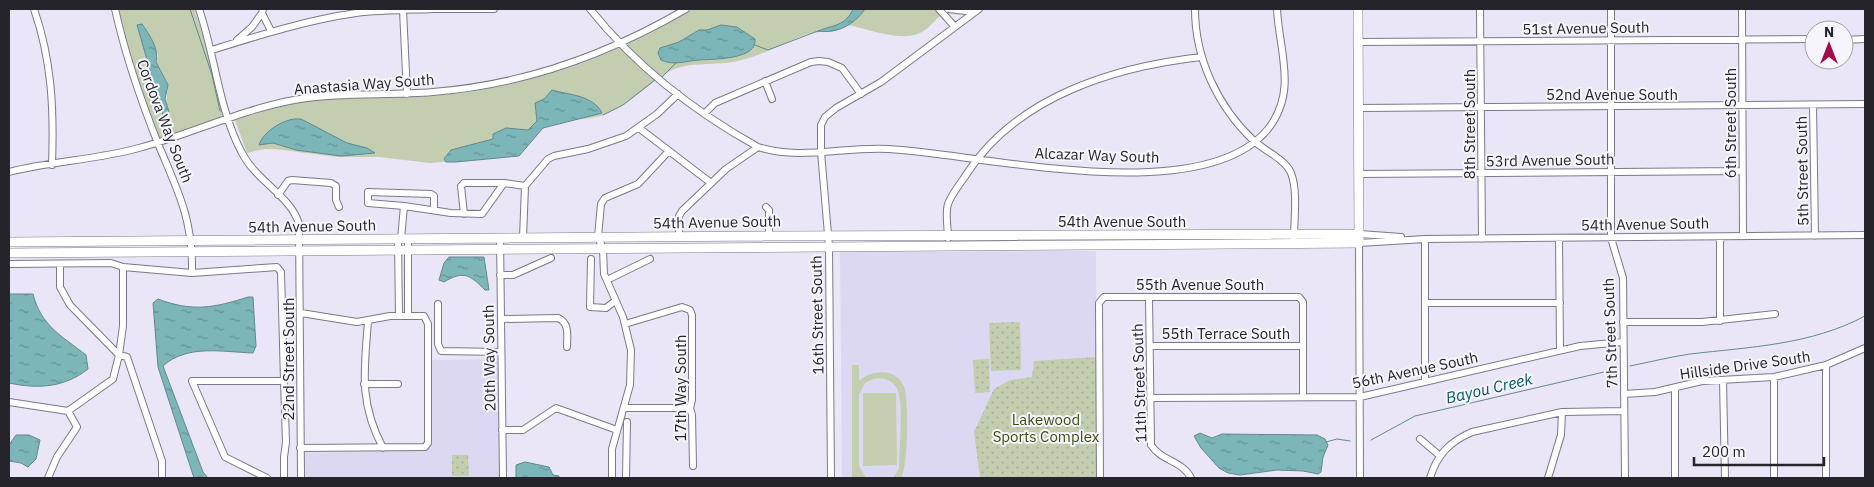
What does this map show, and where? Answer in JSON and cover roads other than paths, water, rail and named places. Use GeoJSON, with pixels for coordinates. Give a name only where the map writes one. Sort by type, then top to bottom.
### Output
{"type":"FeatureCollection","features":[{"type":"Feature","properties":{"kind":"main road"},"geometry":{"type":"LineString","coordinates":[[1358,9],[1359,238]]}},
{"type":"Feature","properties":{"kind":"main road","name":"54th Avenue South"},"geometry":{"type":"LineString","coordinates":[[9,242],[1097,234],[1294,239]]}},
{"type":"Feature","properties":{"kind":"main road","name":"54th Avenue South"},"geometry":{"type":"LineString","coordinates":[[9,254],[1098,245],[1359,238]]}},
{"type":"Feature","properties":{"kind":"street"},"geometry":{"type":"LineString","coordinates":[[34,9],[46,47],[52,89],[52,165]]}},
{"type":"Feature","properties":{"kind":"street","name":"Cordova Way South"},"geometry":{"type":"LineString","coordinates":[[115,9],[130,65],[190,225],[192,273]]}},
{"type":"Feature","properties":{"kind":"street","name":"22nd Street South"},"geometry":{"type":"LineString","coordinates":[[199,9],[212,50],[228,118],[242,152],[251,168],[286,201],[294,212],[300,240],[301,478]]}},
{"type":"Feature","properties":{"kind":"street"},"geometry":{"type":"LineString","coordinates":[[212,50],[271,31],[356,13],[433,9],[494,9]]}},
{"type":"Feature","properties":{"kind":"street"},"geometry":{"type":"LineString","coordinates":[[590,9],[620,43],[678,94],[758,147],[711,183],[682,211],[679,216],[679,237]]}},
{"type":"Feature","properties":{"kind":"street","name":"Anastasia Way South"},"geometry":{"type":"LineString","coordinates":[[9,172],[109,155],[158,143],[268,106],[318,96],[407,94],[460,90],[499,83],[580,59],[620,43],[686,9]]}},
{"type":"Feature","properties":{"kind":"street"},"geometry":{"type":"LineString","coordinates":[[939,9],[955,27]]}},
{"type":"Feature","properties":{"kind":"street"},"geometry":{"type":"LineString","coordinates":[[948,9],[966,11],[978,9]]}},
{"type":"Feature","properties":{"kind":"street"},"geometry":{"type":"LineString","coordinates":[[705,113],[715,103],[811,62],[828,62],[848,74],[861,94],[978,9]]}},
{"type":"Feature","properties":{"kind":"street"},"geometry":{"type":"LineString","coordinates":[[1195,9],[1201,56],[1211,83],[1228,111],[1255,142],[1286,165],[1291,172],[1294,185],[1294,239]]}},
{"type":"Feature","properties":{"kind":"street","name":"Alcazar Way South"},"geometry":{"type":"LineString","coordinates":[[758,147],[786,154],[888,149],[1071,169],[1154,171],[1205,164],[1227,157],[1255,142],[1275,118],[1284,95],[1286,70],[1277,9]]}},
{"type":"Feature","properties":{"kind":"street","name":"8th Street South"},"geometry":{"type":"LineString","coordinates":[[1480,9],[1482,239]]}},
{"type":"Feature","properties":{"kind":"street","name":"7th Street South"},"geometry":{"type":"LineString","coordinates":[[1611,9],[1611,238],[1623,278],[1625,478]]}},
{"type":"Feature","properties":{"kind":"street","name":"6th Street South"},"geometry":{"type":"LineString","coordinates":[[1742,9],[1743,236]]}},
{"type":"Feature","properties":{"kind":"street"},"geometry":{"type":"LineString","coordinates":[[403,10],[407,94]]}},
{"type":"Feature","properties":{"kind":"street"},"geometry":{"type":"LineString","coordinates":[[234,43],[252,27],[263,11]]}},
{"type":"Feature","properties":{"kind":"street"},"geometry":{"type":"LineString","coordinates":[[263,11],[271,31]]}},
{"type":"Feature","properties":{"kind":"street","name":"51st Avenue South"},"geometry":{"type":"LineString","coordinates":[[1358,42],[1804,39]]}},
{"type":"Feature","properties":{"kind":"street"},"geometry":{"type":"LineString","coordinates":[[948,246],[948,204],[976,159],[1025,115],[1065,92],[1141,66],[1201,56]]}},
{"type":"Feature","properties":{"kind":"street"},"geometry":{"type":"LineString","coordinates":[[765,81],[772,99]]}},
{"type":"Feature","properties":{"kind":"street"},"geometry":{"type":"LineString","coordinates":[[523,238],[527,184],[554,156],[610,143],[639,128],[678,94]]}},
{"type":"Feature","properties":{"kind":"street","name":"16th Street South"},"geometry":{"type":"LineString","coordinates":[[831,478],[829,235],[820,132],[825,117],[836,108],[861,94]]}},
{"type":"Feature","properties":{"kind":"street","name":"52nd Avenue South"},"geometry":{"type":"LineString","coordinates":[[1358,108],[1865,104]]}},
{"type":"Feature","properties":{"kind":"street","name":"5th Street South"},"geometry":{"type":"LineString","coordinates":[[1813,105],[1815,236]]}},
{"type":"Feature","properties":{"kind":"street"},"geometry":{"type":"LineString","coordinates":[[639,128],[711,183]]}},
{"type":"Feature","properties":{"kind":"street"},"geometry":{"type":"LineString","coordinates":[[612,478],[612,449],[630,385],[631,357],[625,324],[604,274],[603,249],[598,237],[601,204],[606,198],[638,184],[668,152]]}},
{"type":"Feature","properties":{"kind":"street","name":"53rd Avenue South"},"geometry":{"type":"LineString","coordinates":[[1359,174],[1742,171]]}},
{"type":"Feature","properties":{"kind":"street"},"geometry":{"type":"LineString","coordinates":[[278,195],[288,181],[292,180],[331,184],[336,186],[336,200],[339,207]]}},
{"type":"Feature","properties":{"kind":"street"},"geometry":{"type":"LineString","coordinates":[[464,214],[461,186],[464,183],[527,184]]}},
{"type":"Feature","properties":{"kind":"street"},"geometry":{"type":"LineString","coordinates":[[434,209],[434,196],[431,194],[368,192],[368,203],[434,209],[464,214],[482,214],[487,210],[504,183]]}},
{"type":"Feature","properties":{"kind":"street"},"geometry":{"type":"LineString","coordinates":[[404,206],[402,239],[408,316]]}},
{"type":"Feature","properties":{"kind":"street"},"geometry":{"type":"LineString","coordinates":[[766,207],[769,210],[769,236]]}},
{"type":"Feature","properties":{"kind":"street"},"geometry":{"type":"LineString","coordinates":[[1097,234],[1098,245]]}},
{"type":"Feature","properties":{"kind":"street","name":"54th Avenue South"},"geometry":{"type":"LineString","coordinates":[[1359,238],[1482,239],[1865,235]]}},
{"type":"Feature","properties":{"kind":"street"},"geometry":{"type":"LineString","coordinates":[[1720,237],[1720,321]]}},
{"type":"Feature","properties":{"kind":"street","name":"20th Way South"},"geometry":{"type":"LineString","coordinates":[[500,238],[503,478]]}},
{"type":"Feature","properties":{"kind":"street"},"geometry":{"type":"LineString","coordinates":[[1359,238],[1360,478]]}},
{"type":"Feature","properties":{"kind":"street"},"geometry":{"type":"LineString","coordinates":[[1559,238],[1560,350]]}},
{"type":"Feature","properties":{"kind":"street"},"geometry":{"type":"LineString","coordinates":[[1425,239],[1425,382]]}},
{"type":"Feature","properties":{"kind":"street"},"geometry":{"type":"LineString","coordinates":[[399,316],[403,251]]}},
{"type":"Feature","properties":{"kind":"street"},"geometry":{"type":"LineString","coordinates":[[500,274],[513,275],[551,258]]}},
{"type":"Feature","properties":{"kind":"street"},"geometry":{"type":"LineString","coordinates":[[591,258],[590,307],[606,308],[616,302]]}},
{"type":"Feature","properties":{"kind":"street"},"geometry":{"type":"LineString","coordinates":[[607,280],[650,259]]}},
{"type":"Feature","properties":{"kind":"street"},"geometry":{"type":"LineString","coordinates":[[9,264],[111,263],[123,267],[192,273],[277,267],[281,272],[286,436],[284,478]]}},
{"type":"Feature","properties":{"kind":"street"},"geometry":{"type":"LineString","coordinates":[[60,264],[60,287],[70,305],[118,355],[127,356],[162,461],[162,478]]}},
{"type":"Feature","properties":{"kind":"street"},"geometry":{"type":"LineString","coordinates":[[9,402],[68,412],[113,379],[123,326],[123,267]]}},
{"type":"Feature","properties":{"kind":"street","name":"55th Avenue South"},"geometry":{"type":"LineString","coordinates":[[1100,478],[1101,299],[1104,297],[1299,297],[1303,302],[1303,346]]}},
{"type":"Feature","properties":{"kind":"street","name":"11th Street South"},"geometry":{"type":"LineString","coordinates":[[1149,297],[1151,445],[1156,453],[1185,470],[1191,478]]}},
{"type":"Feature","properties":{"kind":"street"},"geometry":{"type":"LineString","coordinates":[[1426,303],[1560,303]]}},
{"type":"Feature","properties":{"kind":"street"},"geometry":{"type":"LineString","coordinates":[[438,304],[438,344],[441,352],[501,352]]}},
{"type":"Feature","properties":{"kind":"street","name":"17th Way South"},"geometry":{"type":"LineString","coordinates":[[625,324],[682,307],[690,310],[692,314],[692,400],[690,408],[692,415],[693,466]]}},
{"type":"Feature","properties":{"kind":"street"},"geometry":{"type":"LineString","coordinates":[[300,448],[426,447],[428,443],[428,324],[424,316],[378,318],[368,322],[342,321],[301,313]]}},
{"type":"Feature","properties":{"kind":"street"},"geometry":{"type":"LineString","coordinates":[[1623,322],[1720,321],[1775,314]]}},
{"type":"Feature","properties":{"kind":"street"},"geometry":{"type":"LineString","coordinates":[[502,319],[558,318],[562,320],[567,328],[567,347]]}},
{"type":"Feature","properties":{"kind":"street"},"geometry":{"type":"LineString","coordinates":[[368,322],[364,384],[370,420],[383,448]]}},
{"type":"Feature","properties":{"kind":"street","name":"56th Avenue South"},"geometry":{"type":"LineString","coordinates":[[1150,398],[1360,397],[1560,350],[1623,342]]}},
{"type":"Feature","properties":{"kind":"street","name":"55th Terrace South"},"geometry":{"type":"LineString","coordinates":[[1150,346],[1303,346]]}},
{"type":"Feature","properties":{"kind":"street"},"geometry":{"type":"LineString","coordinates":[[1303,346],[1303,397]]}},
{"type":"Feature","properties":{"kind":"street","name":"Hillside Drive South"},"geometry":{"type":"LineString","coordinates":[[1624,394],[1675,388],[1702,381],[1774,377],[1826,365],[1865,348]]}},
{"type":"Feature","properties":{"kind":"street"},"geometry":{"type":"LineString","coordinates":[[1826,365],[1826,478]]}},
{"type":"Feature","properties":{"kind":"street"},"geometry":{"type":"LineString","coordinates":[[1774,377],[1774,478]]}},
{"type":"Feature","properties":{"kind":"street"},"geometry":{"type":"LineString","coordinates":[[1724,380],[1725,478]]}},
{"type":"Feature","properties":{"kind":"street"},"geometry":{"type":"LineString","coordinates":[[267,478],[225,457],[192,381],[284,381]]}},
{"type":"Feature","properties":{"kind":"street"},"geometry":{"type":"LineString","coordinates":[[364,384],[398,384]]}},
{"type":"Feature","properties":{"kind":"street"},"geometry":{"type":"LineString","coordinates":[[1675,388],[1675,478]]}},
{"type":"Feature","properties":{"kind":"street"},"geometry":{"type":"LineString","coordinates":[[502,430],[523,430],[556,408],[617,430]]}},
{"type":"Feature","properties":{"kind":"street"},"geometry":{"type":"LineString","coordinates":[[625,408],[690,408]]}},
{"type":"Feature","properties":{"kind":"street"},"geometry":{"type":"LineString","coordinates":[[1430,478],[1439,454],[1460,438],[1472,432],[1562,412],[1624,411]]}},
{"type":"Feature","properties":{"kind":"street"},"geometry":{"type":"LineString","coordinates":[[48,478],[57,457],[77,428],[68,412]]}},
{"type":"Feature","properties":{"kind":"street"},"geometry":{"type":"LineString","coordinates":[[1548,478],[1561,435],[1562,412]]}},
{"type":"Feature","properties":{"kind":"street"},"geometry":{"type":"LineString","coordinates":[[626,478],[627,422]]}},
{"type":"Feature","properties":{"kind":"street"},"geometry":{"type":"LineString","coordinates":[[1420,439],[1439,454]]}},
{"type":"Feature","properties":{"kind":"water"},"geometry":{"type":"Polygon","coordinates":[[[853,9],[865,9],[856,20],[838,30],[818,31],[843,22],[853,9]]]}},
{"type":"Feature","properties":{"kind":"water"},"geometry":{"type":"Polygon","coordinates":[[[142,24],[153,42],[157,57],[156,62],[168,85],[165,99],[169,112],[167,116],[163,115],[137,25],[142,24]]]}},
{"type":"Feature","properties":{"kind":"water"},"geometry":{"type":"Polygon","coordinates":[[[721,25],[737,27],[755,39],[754,46],[742,55],[733,57],[675,63],[661,60],[658,53],[660,48],[679,42],[699,30],[707,30],[721,25]]]}},
{"type":"Feature","properties":{"kind":"water"},"geometry":{"type":"Polygon","coordinates":[[[552,90],[587,99],[598,107],[602,113],[543,128],[519,156],[456,162],[446,162],[444,159],[451,150],[493,139],[493,134],[506,128],[528,130],[537,121],[535,103],[544,99],[552,90]]]}},
{"type":"Feature","properties":{"kind":"water"},"geometry":{"type":"Polygon","coordinates":[[[301,119],[347,143],[367,148],[375,153],[341,156],[296,150],[273,143],[259,145],[269,131],[284,122],[301,119]]]}},
{"type":"Feature","properties":{"kind":"water"},"geometry":{"type":"Polygon","coordinates":[[[449,257],[484,257],[489,290],[485,290],[471,278],[462,275],[444,282],[439,280],[444,263],[449,257]]]}},
{"type":"Feature","properties":{"kind":"water"},"geometry":{"type":"Polygon","coordinates":[[[9,294],[33,294],[41,314],[47,322],[61,336],[86,355],[88,369],[69,380],[50,385],[30,386],[9,383],[9,294]]]}},
{"type":"Feature","properties":{"kind":"water"},"geometry":{"type":"Polygon","coordinates":[[[253,297],[256,346],[253,353],[194,352],[173,359],[163,366],[203,472],[208,478],[194,478],[158,367],[153,303],[158,299],[182,306],[203,307],[224,304],[253,297]]]}},
{"type":"Feature","properties":{"kind":"water"},"geometry":{"type":"Polygon","coordinates":[[[1200,433],[1212,438],[1222,434],[1317,435],[1325,439],[1328,445],[1323,457],[1321,472],[1318,474],[1303,471],[1277,470],[1240,475],[1228,473],[1219,468],[1201,448],[1194,436],[1200,433]]]}},
{"type":"Feature","properties":{"kind":"water"},"geometry":{"type":"Polygon","coordinates":[[[16,435],[29,435],[40,440],[36,459],[28,467],[21,463],[9,461],[9,445],[16,435]]]}},
{"type":"Feature","properties":{"kind":"water"},"geometry":{"type":"Polygon","coordinates":[[[525,462],[549,467],[553,475],[559,476],[559,478],[516,478],[516,465],[525,462]]]}},
{"type":"Feature","properties":{"kind":"waterway"},"geometry":{"type":"LineString","coordinates":[[190,9],[212,75],[220,111]]}},
{"type":"Feature","properties":{"kind":"waterway"},"geometry":{"type":"LineString","coordinates":[[755,45],[768,50],[818,31]]}},
{"type":"Feature","properties":{"kind":"waterway"},"geometry":{"type":"LineString","coordinates":[[662,77],[676,63]]}},
{"type":"Feature","properties":{"kind":"waterway"},"geometry":{"type":"LineString","coordinates":[[603,115],[623,105],[655,80]]}},
{"type":"Feature","properties":{"kind":"waterway","name":"Bayou Creek"},"geometry":{"type":"LineString","coordinates":[[1630,366],[1690,354],[1758,347],[1802,339],[1844,326],[1865,316]]}},
{"type":"Feature","properties":{"kind":"waterway","name":"Bayou Creek"},"geometry":{"type":"LineString","coordinates":[[1371,440],[1415,416],[1617,369]]}},
{"type":"Feature","properties":{"kind":"waterway","name":"Bayou Creek"},"geometry":{"type":"LineString","coordinates":[[1326,442],[1337,439],[1350,441]]}},
{"type":"Feature","properties":{"kind":"park label","name":"Lakewood Sports Complex"},"geometry":{"type":"Point","coordinates":[1046,428]}}]}
